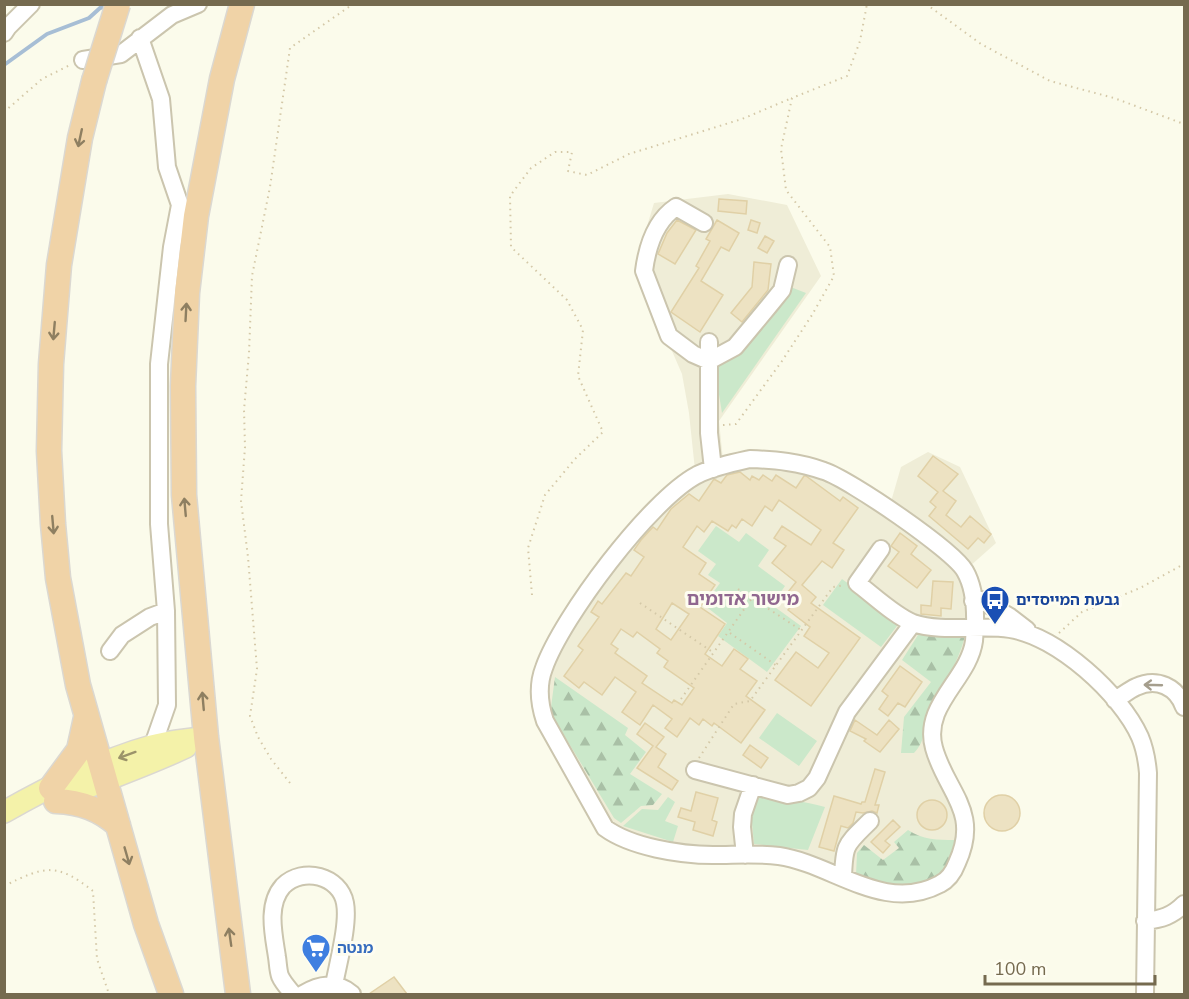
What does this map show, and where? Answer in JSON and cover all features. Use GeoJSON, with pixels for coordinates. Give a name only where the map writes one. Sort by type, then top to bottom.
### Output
{"type":"FeatureCollection","features":[{"type":"Feature","properties":{"kind":"highway"},"geometry":{"type":"LineString","coordinates":[[118,4],[88,70],[80,138],[59,265],[51,364],[49,452],[52,524],[58,578],[71,653],[86,713],[146,924],[171,994]]}},
{"type":"Feature","properties":{"kind":"highway"},"geometry":{"type":"LineString","coordinates":[[238,994],[206,737],[184,495],[183,386],[188,293],[196,216],[220,91],[242,4]]}},
{"type":"Feature","properties":{"kind":"highway"},"geometry":{"type":"LineString","coordinates":[[86,713],[79,750],[54,794],[96,809],[118,825]]}},
{"type":"Feature","properties":{"kind":"main road"},"geometry":{"type":"LineString","coordinates":[[4,813],[103,772],[153,745],[206,737]]}},
{"type":"Feature","properties":{"kind":"main road"},"geometry":{"type":"LineString","coordinates":[[103,772],[158,760],[206,737]]}},
{"type":"Feature","properties":{"kind":"street"},"geometry":{"type":"LineString","coordinates":[[88,70],[121,54],[172,15],[198,4]]}},
{"type":"Feature","properties":{"kind":"street"},"geometry":{"type":"LineString","coordinates":[[4,33],[19,12]]}},
{"type":"Feature","properties":{"kind":"street"},"geometry":{"type":"LineString","coordinates":[[140,38],[161,99],[166,167],[180,205],[172,247],[159,364],[159,524],[166,611],[167,705],[153,745]]}},
{"type":"Feature","properties":{"kind":"street"},"geometry":{"type":"LineString","coordinates":[[704,223],[676,207],[668,213],[656,229],[644,271],[669,336],[693,354],[709,361]]}},
{"type":"Feature","properties":{"kind":"street"},"geometry":{"type":"LineString","coordinates":[[709,361],[735,347],[769,306],[782,290],[788,265]]}},
{"type":"Feature","properties":{"kind":"street"},"geometry":{"type":"LineString","coordinates":[[709,342],[709,427],[713,469]]}},
{"type":"Feature","properties":{"kind":"street"},"geometry":{"type":"LineString","coordinates":[[750,459],[780,460],[827,472],[848,482],[950,554],[964,570],[971,583],[973,602],[974,642],[970,655],[941,703],[931,730],[933,747],[964,812],[965,831],[961,854],[953,871],[943,883],[922,892],[901,895],[881,892],[800,860],[778,856],[709,855],[675,851],[634,843],[617,837],[604,828],[545,721],[540,706],[540,686],[544,668],[568,620],[637,529],[680,486],[697,475],[750,459]]}},
{"type":"Feature","properties":{"kind":"street"},"geometry":{"type":"LineString","coordinates":[[881,549],[857,583],[904,618],[913,623],[928,626],[1009,628],[1042,640]]}},
{"type":"Feature","properties":{"kind":"street"},"geometry":{"type":"LineString","coordinates":[[973,602],[981,600],[1072,657],[1127,714],[1140,738],[1148,773],[1145,994]]}},
{"type":"Feature","properties":{"kind":"street"},"geometry":{"type":"LineString","coordinates":[[110,651],[122,635],[150,617],[166,611]]}},
{"type":"Feature","properties":{"kind":"street"},"geometry":{"type":"LineString","coordinates":[[695,770],[788,795],[800,793],[809,788],[817,778],[847,712],[913,623]]}},
{"type":"Feature","properties":{"kind":"street"},"geometry":{"type":"LineString","coordinates":[[1115,700],[1138,686],[1153,683],[1170,687],[1180,696],[1185,707]]}},
{"type":"Feature","properties":{"kind":"street"},"geometry":{"type":"LineString","coordinates":[[745,855],[743,814],[753,785]]}},
{"type":"Feature","properties":{"kind":"street"},"geometry":{"type":"LineString","coordinates":[[843,878],[844,853],[848,843],[870,821]]}},
{"type":"Feature","properties":{"kind":"street"},"geometry":{"type":"LineString","coordinates":[[293,994],[280,976],[272,926],[273,911],[283,886],[308,875],[321,876],[331,881],[340,890],[345,901],[346,914],[334,985]]}},
{"type":"Feature","properties":{"kind":"street"},"geometry":{"type":"LineString","coordinates":[[1145,921],[1162,919],[1175,913],[1185,904]]}},
{"type":"Feature","properties":{"kind":"street"},"geometry":{"type":"LineString","coordinates":[[303,994],[322,985],[334,985],[352,994]]}},
{"type":"Feature","properties":{"kind":"path"},"geometry":{"type":"LineString","coordinates":[[290,783],[271,759],[258,737],[250,716],[257,669],[249,556],[241,501],[252,276],[270,187],[290,48],[352,4]]}},
{"type":"Feature","properties":{"kind":"path"},"geometry":{"type":"LineString","coordinates":[[532,595],[528,548],[545,495],[575,459],[603,432],[578,376],[583,330],[567,300],[511,247],[510,196],[531,168],[555,152],[572,152],[568,171],[587,175],[629,154],[742,119],[847,76],[860,41],[867,4]]}},
{"type":"Feature","properties":{"kind":"path"},"geometry":{"type":"LineString","coordinates":[[926,4],[981,44],[1050,81],[1114,98],[1185,124]]}},
{"type":"Feature","properties":{"kind":"path"},"geometry":{"type":"LineString","coordinates":[[4,112],[42,79],[88,70]]}},
{"type":"Feature","properties":{"kind":"path"},"geometry":{"type":"LineString","coordinates":[[709,427],[736,424],[788,352],[834,276],[830,247],[786,190],[781,149],[792,98]]}},
{"type":"Feature","properties":{"kind":"path"},"geometry":{"type":"LineString","coordinates":[[1042,640],[1082,612],[1140,588],[1185,564]]}},
{"type":"Feature","properties":{"kind":"path"},"geometry":{"type":"LineString","coordinates":[[695,770],[699,757],[734,704],[750,701],[833,587],[857,583]]}},
{"type":"Feature","properties":{"kind":"path"},"geometry":{"type":"LineString","coordinates":[[738,589],[801,630]]}},
{"type":"Feature","properties":{"kind":"path"},"geometry":{"type":"LineString","coordinates":[[681,699],[752,598]]}},
{"type":"Feature","properties":{"kind":"path"},"geometry":{"type":"LineString","coordinates":[[640,603],[714,653]]}},
{"type":"Feature","properties":{"kind":"path"},"geometry":{"type":"LineString","coordinates":[[729,632],[777,666]]}},
{"type":"Feature","properties":{"kind":"path"},"geometry":{"type":"LineString","coordinates":[[4,886],[41,870],[56,869],[68,873],[93,891],[97,959],[109,994]]}},
{"type":"Feature","properties":{"kind":"shaded area","name":"מישור אדומים"},"geometry":{"type":"Polygon","coordinates":[[[728,194],[787,205],[821,276],[719,421],[723,460],[781,455],[890,505],[901,467],[928,452],[960,467],[996,543],[969,567],[979,627],[936,730],[966,856],[924,896],[799,865],[615,841],[535,685],[549,646],[695,470],[682,374],[635,266],[654,203],[728,194]]]}},
{"type":"Feature","properties":{"kind":"green space"},"geometry":{"type":"Polygon","coordinates":[[[788,286],[806,293],[722,413],[714,364],[788,286]]]}},
{"type":"Feature","properties":{"kind":"green space"},"geometry":{"type":"Polygon","coordinates":[[[716,526],[739,542],[746,533],[769,550],[758,566],[785,586],[772,605],[801,626],[767,672],[718,636],[727,623],[704,605],[720,583],[708,575],[716,564],[698,551],[716,526]]]}},
{"type":"Feature","properties":{"kind":"green space"},"geometry":{"type":"Polygon","coordinates":[[[842,579],[900,622],[881,647],[823,605],[842,579]]]}},
{"type":"Feature","properties":{"kind":"green space"},"geometry":{"type":"Polygon","coordinates":[[[918,635],[965,635],[958,657],[932,707],[920,744],[914,753],[901,753],[904,717],[931,682],[902,660],[918,635]]]}},
{"type":"Feature","properties":{"kind":"green space"},"geometry":{"type":"Polygon","coordinates":[[[555,677],[628,728],[625,735],[646,752],[630,774],[662,794],[653,805],[641,806],[621,823],[614,818],[553,717],[551,707],[555,677]]]}},
{"type":"Feature","properties":{"kind":"green space"},"geometry":{"type":"Polygon","coordinates":[[[777,713],[817,741],[799,766],[759,738],[777,713]]]}},
{"type":"Feature","properties":{"kind":"green space"},"geometry":{"type":"Polygon","coordinates":[[[761,794],[825,807],[808,850],[754,844],[751,813],[761,794]]]}},
{"type":"Feature","properties":{"kind":"green space"},"geometry":{"type":"Polygon","coordinates":[[[668,797],[675,802],[665,821],[678,826],[673,842],[623,826],[642,809],[658,810],[668,797]]]}},
{"type":"Feature","properties":{"kind":"green space"},"geometry":{"type":"Polygon","coordinates":[[[908,830],[925,838],[955,840],[947,864],[936,876],[926,882],[903,886],[856,875],[857,853],[864,845],[883,860],[899,848],[894,842],[908,830]]]}},
{"type":"Feature","properties":{"kind":"building"},"geometry":{"type":"Polygon","coordinates":[[[719,199],[747,201],[746,214],[718,211],[719,199]]]}},
{"type":"Feature","properties":{"kind":"building"},"geometry":{"type":"Polygon","coordinates":[[[677,220],[696,230],[675,264],[658,254],[667,233],[677,220]]]}},
{"type":"Feature","properties":{"kind":"building"},"geometry":{"type":"Polygon","coordinates":[[[717,220],[739,233],[729,251],[721,247],[701,281],[723,295],[700,332],[671,312],[699,268],[696,266],[710,241],[706,239],[717,220]]]}},
{"type":"Feature","properties":{"kind":"building"},"geometry":{"type":"Polygon","coordinates":[[[751,220],[760,223],[757,233],[748,230],[751,220]]]}},
{"type":"Feature","properties":{"kind":"building"},"geometry":{"type":"Polygon","coordinates":[[[765,236],[774,241],[767,253],[758,248],[765,236]]]}},
{"type":"Feature","properties":{"kind":"building"},"geometry":{"type":"Polygon","coordinates":[[[754,262],[771,264],[768,290],[742,322],[731,313],[752,287],[754,262]]]}},
{"type":"Feature","properties":{"kind":"building"},"geometry":{"type":"Polygon","coordinates":[[[933,456],[958,474],[943,491],[956,501],[946,515],[961,527],[970,516],[991,534],[984,543],[978,538],[968,549],[929,516],[936,507],[930,502],[938,492],[918,476],[933,456]]]}},
{"type":"Feature","properties":{"kind":"building"},"geometry":{"type":"Polygon","coordinates":[[[740,472],[750,480],[752,476],[759,480],[763,475],[772,481],[776,475],[796,488],[806,476],[840,501],[843,497],[858,508],[833,543],[844,550],[832,568],[822,561],[802,585],[816,597],[811,603],[860,638],[811,706],[775,680],[796,652],[818,668],[829,653],[804,636],[810,627],[788,610],[793,604],[784,597],[796,582],[772,563],[786,546],[774,538],[782,526],[811,545],[821,530],[779,500],[772,511],[765,506],[752,526],[742,519],[736,528],[732,525],[728,531],[712,521],[704,532],[697,526],[683,547],[706,563],[699,574],[715,585],[700,607],[725,624],[705,654],[722,666],[734,649],[748,659],[740,669],[757,681],[746,696],[765,710],[741,743],[714,723],[712,726],[703,719],[699,725],[690,718],[677,737],[665,728],[672,719],[653,705],[640,725],[622,712],[636,692],[615,677],[602,695],[584,682],[579,688],[564,676],[583,650],[578,646],[599,617],[591,612],[598,601],[602,604],[626,573],[631,576],[644,557],[634,550],[641,540],[653,527],[657,530],[671,509],[689,494],[699,501],[714,479],[721,483],[727,475],[740,472]],[[672,603],[656,629],[671,640],[689,614],[672,603]],[[621,629],[611,644],[618,649],[615,653],[647,676],[642,683],[672,703],[674,700],[682,705],[694,688],[664,667],[668,661],[657,653],[660,649],[637,632],[633,637],[621,629]]]}},
{"type":"Feature","properties":{"kind":"building"},"geometry":{"type":"Polygon","coordinates":[[[900,533],[917,546],[911,554],[931,570],[917,588],[888,566],[899,552],[891,546],[900,533]]]}},
{"type":"Feature","properties":{"kind":"building"},"geometry":{"type":"Polygon","coordinates":[[[933,581],[953,582],[951,609],[941,608],[941,616],[921,614],[921,605],[931,606],[933,581]]]}},
{"type":"Feature","properties":{"kind":"building"},"geometry":{"type":"Polygon","coordinates":[[[900,666],[922,682],[905,707],[898,703],[888,716],[879,709],[888,696],[882,691],[900,666]]]}},
{"type":"Feature","properties":{"kind":"building"},"geometry":{"type":"Polygon","coordinates":[[[855,720],[877,735],[889,720],[899,729],[880,752],[864,741],[866,739],[850,731],[855,720]]]}},
{"type":"Feature","properties":{"kind":"building"},"geometry":{"type":"Polygon","coordinates":[[[645,723],[664,737],[656,747],[666,754],[658,767],[678,781],[672,790],[637,768],[653,746],[637,734],[645,723]]]}},
{"type":"Feature","properties":{"kind":"building"},"geometry":{"type":"Polygon","coordinates":[[[750,745],[768,758],[761,768],[743,755],[750,745]]]}},
{"type":"Feature","properties":{"kind":"building"},"geometry":{"type":"Polygon","coordinates":[[[875,769],[885,772],[875,805],[879,805],[877,813],[856,812],[853,823],[848,828],[841,826],[834,851],[819,847],[834,796],[861,804],[865,802],[875,769]]]}},
{"type":"Feature","properties":{"kind":"building"},"geometry":{"type":"Polygon","coordinates":[[[696,792],[718,798],[712,820],[717,822],[713,836],[693,830],[695,822],[678,817],[681,808],[691,811],[696,792]]]}},
{"type":"Feature","properties":{"kind":"building"},"geometry":{"type":"Polygon","coordinates":[[[1002,795],[1015,800],[1020,813],[1015,826],[1002,831],[989,826],[984,813],[989,800],[1002,795]]]}},
{"type":"Feature","properties":{"kind":"building"},"geometry":{"type":"Polygon","coordinates":[[[932,800],[943,804],[947,815],[943,826],[932,830],[921,826],[917,815],[921,804],[932,800]]]}},
{"type":"Feature","properties":{"kind":"building"},"geometry":{"type":"Polygon","coordinates":[[[893,820],[900,827],[885,841],[890,845],[883,853],[871,842],[893,820]]]}},
{"type":"Feature","properties":{"kind":"building"},"geometry":{"type":"Polygon","coordinates":[[[394,977],[407,994],[369,994],[394,977]]]}},
{"type":"Feature","properties":{"kind":"waterway"},"geometry":{"type":"LineString","coordinates":[[4,65],[47,34],[89,18],[100,8],[109,5]]}},
{"type":"Feature","properties":{"kind":"place","name":"גבעת המייסדים"},"geometry":{"type":"Point","coordinates":[995,626]}},
{"type":"Feature","properties":{"kind":"place","name":"מנטה"},"geometry":{"type":"Point","coordinates":[316,974]}},
{"type":"Feature","properties":{"kind":"district","name":"מישור אדומים"},"geometry":{"type":"Point","coordinates":[743,599]}}]}
